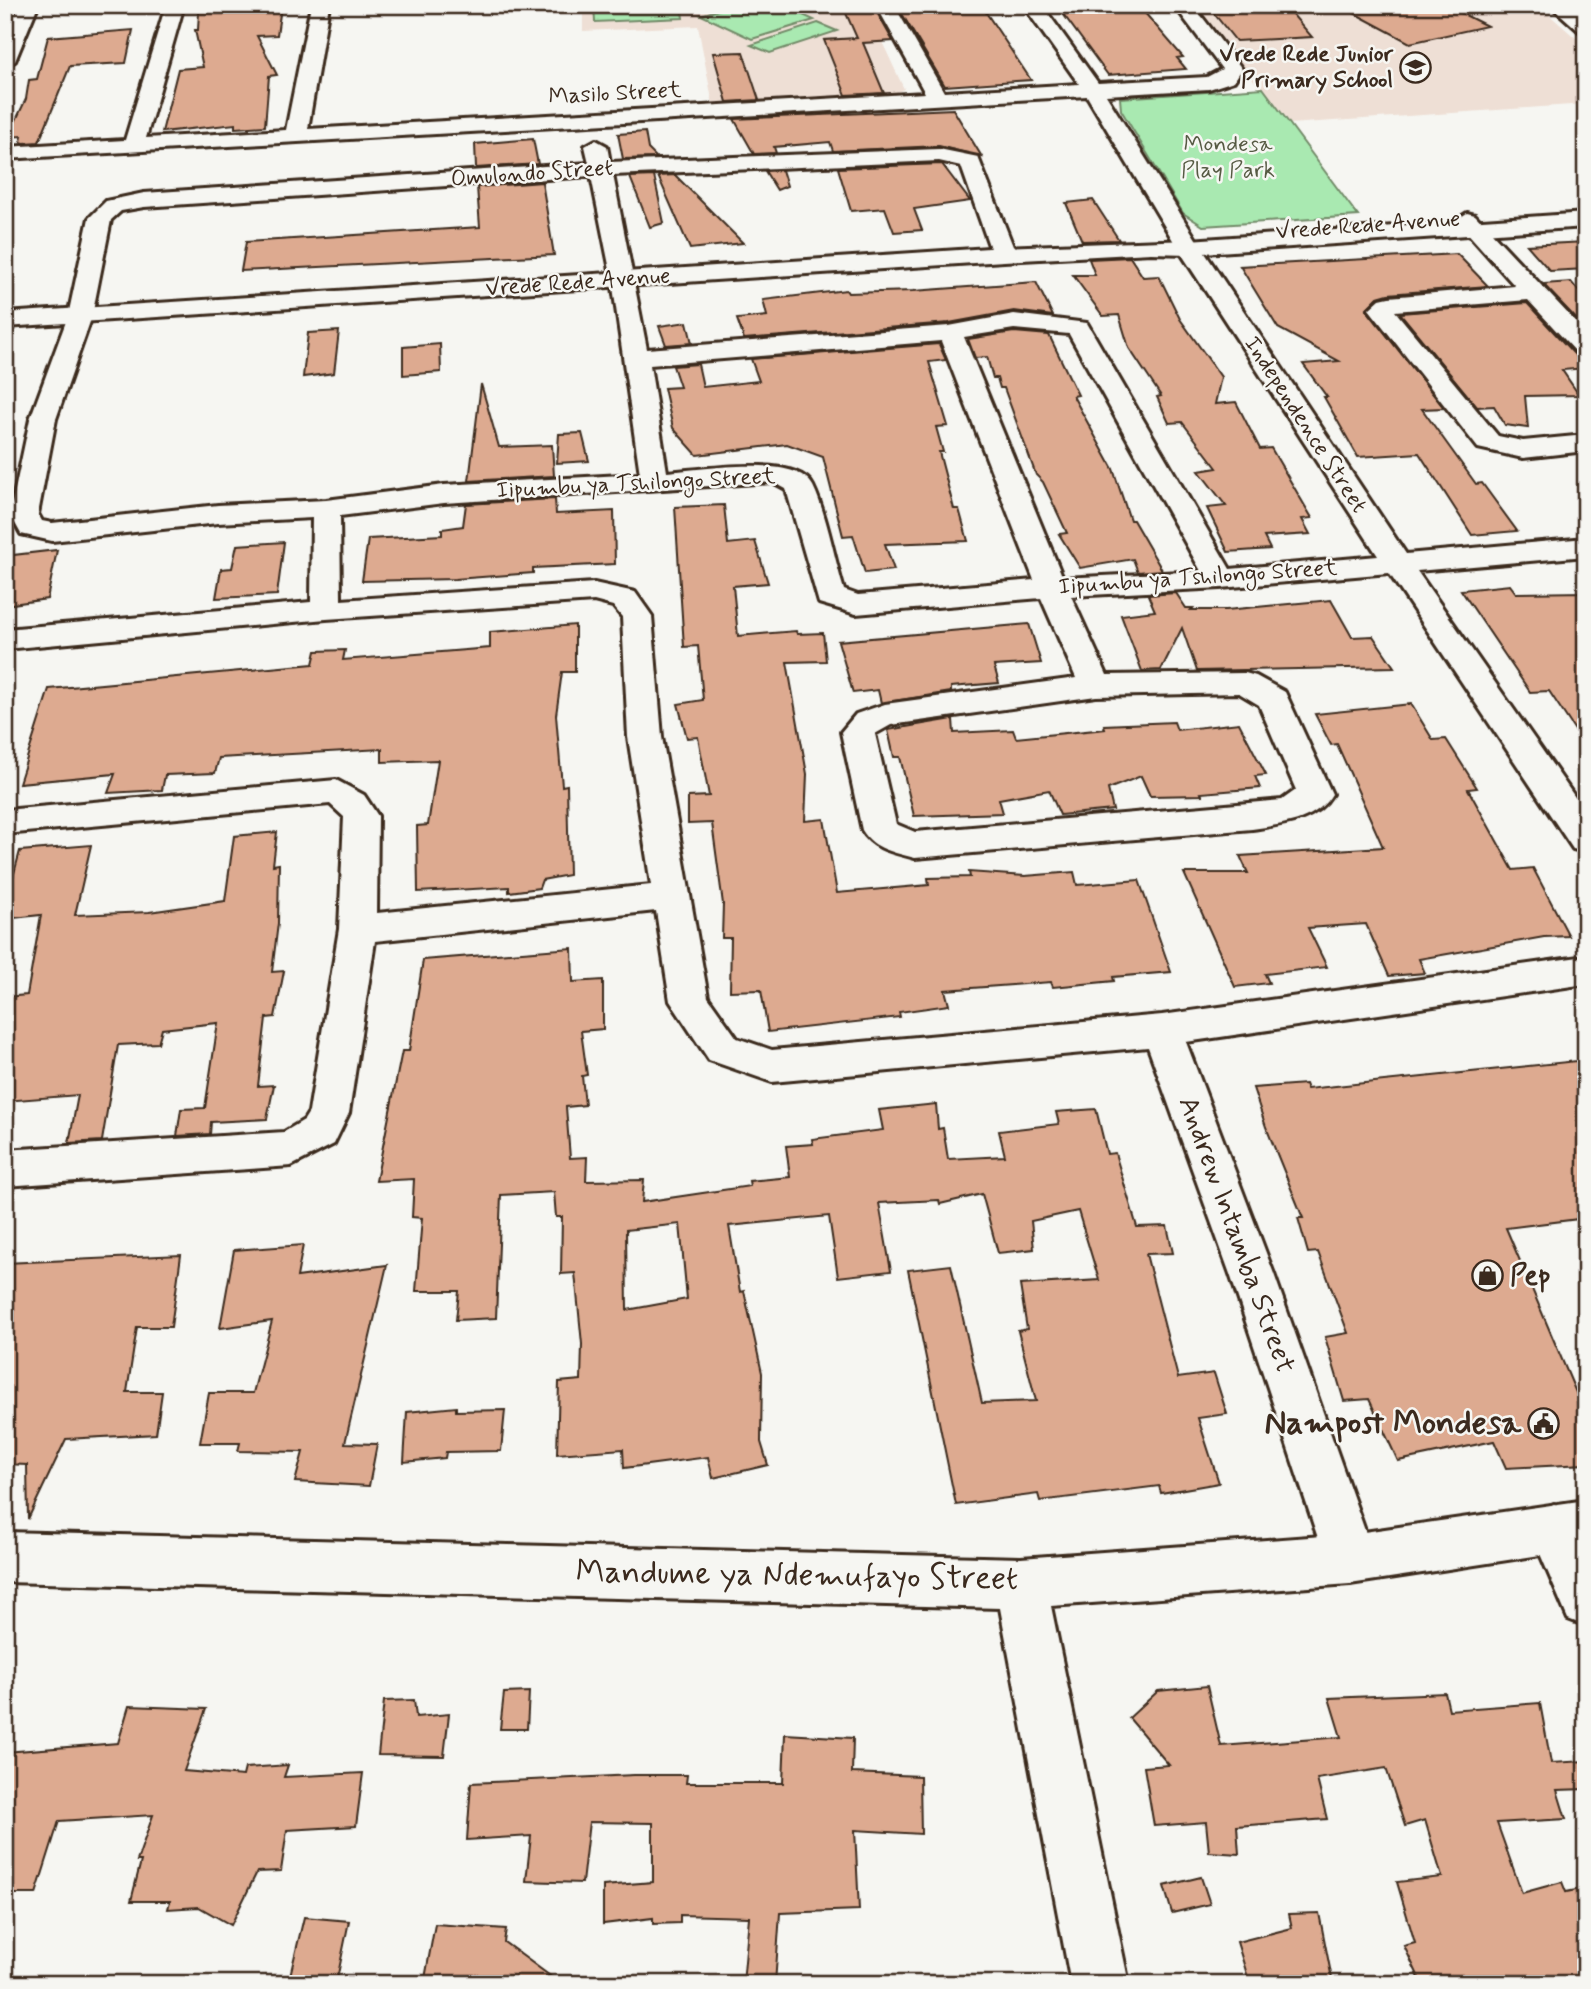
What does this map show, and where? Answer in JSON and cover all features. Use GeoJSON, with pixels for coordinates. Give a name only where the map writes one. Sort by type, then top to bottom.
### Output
{"type":"FeatureCollection","features":[{"type":"Feature","properties":{"kind":"street"},"geometry":{"type":"LineString","coordinates":[[5,61],[29,5]]}},
{"type":"Feature","properties":{"kind":"street"},"geometry":{"type":"LineString","coordinates":[[134,144],[175,5]]}},
{"type":"Feature","properties":{"kind":"street"},"geometry":{"type":"LineString","coordinates":[[296,135],[320,5]]}},
{"type":"Feature","properties":{"kind":"street"},"geometry":{"type":"LineString","coordinates":[[885,5],[938,99]]}},
{"type":"Feature","properties":{"kind":"street","name":"Independence Street"},"geometry":{"type":"LineString","coordinates":[[1032,5],[1093,90],[1186,243],[1396,563],[1582,825]]}},
{"type":"Feature","properties":{"kind":"street","name":"Masilo Street"},"geometry":{"type":"LineString","coordinates":[[5,153],[1209,83],[1227,77],[1232,69],[1183,5]]}},
{"type":"Feature","properties":{"kind":"street"},"geometry":{"type":"LineString","coordinates":[[1559,5],[1586,27]]}},
{"type":"Feature","properties":{"kind":"street"},"geometry":{"type":"LineString","coordinates":[[592,120],[599,169],[624,280],[655,483]]}},
{"type":"Feature","properties":{"kind":"street","name":"Omulondo Street"},"geometry":{"type":"LineString","coordinates":[[79,316],[100,218],[114,206],[144,200],[599,169],[956,157],[970,162],[1004,254]]}},
{"type":"Feature","properties":{"kind":"street","name":"Vrede Rede Avenue"},"geometry":{"type":"LineString","coordinates":[[1471,225],[1586,211]]}},
{"type":"Feature","properties":{"kind":"street","name":"Vrede Rede Avenue"},"geometry":{"type":"LineString","coordinates":[[5,320],[1004,254],[1586,220]]}},
{"type":"Feature","properties":{"kind":"street"},"geometry":{"type":"LineString","coordinates":[[1471,225],[1586,348]]}},
{"type":"Feature","properties":{"kind":"street"},"geometry":{"type":"LineString","coordinates":[[1531,292],[1389,304],[1381,309],[1488,442],[1500,448],[1521,450],[1586,443]]}},
{"type":"Feature","properties":{"kind":"street","name":"Iipumbu ya Tshilongo Street"},"geometry":{"type":"LineString","coordinates":[[79,316],[43,419],[24,514],[31,528],[52,532],[218,514],[326,509],[444,494],[773,474],[789,478],[799,486],[830,596],[856,605],[1052,588],[1221,579],[1586,547]]}},
{"type":"Feature","properties":{"kind":"street"},"geometry":{"type":"LineString","coordinates":[[636,358],[950,333],[974,326],[1041,320],[1078,328],[1221,579]]}},
{"type":"Feature","properties":{"kind":"street"},"geometry":{"type":"LineString","coordinates":[[950,333],[1052,588],[1096,686]]}},
{"type":"Feature","properties":{"kind":"street"},"geometry":{"type":"LineString","coordinates":[[326,509],[326,610]]}},
{"type":"Feature","properties":{"kind":"street"},"geometry":{"type":"LineString","coordinates":[[5,639],[326,610],[594,592],[624,599],[637,616],[645,737],[689,1001],[723,1049],[772,1066],[1162,1030],[1586,970]]}},
{"type":"Feature","properties":{"kind":"street"},"geometry":{"type":"LineString","coordinates":[[1245,683],[1273,699],[1315,794],[1291,811],[1120,830],[915,845],[894,840],[880,830],[858,732],[868,723],[885,715],[1096,686],[1245,683]]}},
{"type":"Feature","properties":{"kind":"street"},"geometry":{"type":"LineString","coordinates":[[5,822],[336,792],[352,803],[361,816],[358,929],[329,1113],[320,1132],[291,1149],[5,1168]]}},
{"type":"Feature","properties":{"kind":"street"},"geometry":{"type":"LineString","coordinates":[[358,929],[671,896]]}},
{"type":"Feature","properties":{"kind":"street","name":"Andrew Intamba Street"},"geometry":{"type":"LineString","coordinates":[[1162,1030],[1252,1274],[1350,1559]]}},
{"type":"Feature","properties":{"kind":"street"},"geometry":{"type":"LineString","coordinates":[[1570,1526],[1586,1601]]}},
{"type":"Feature","properties":{"kind":"street","name":"Mandume ya Ndemufayo Street"},"geometry":{"type":"LineString","coordinates":[[5,1558],[1021,1583],[1350,1559],[1570,1526]]}},
{"type":"Feature","properties":{"kind":"street"},"geometry":{"type":"LineString","coordinates":[[1021,1583],[1100,1984]]}},
{"type":"Feature","properties":{"kind":"shaded area"},"geometry":{"type":"Polygon","coordinates":[[[583,5],[865,5],[904,89],[891,95],[713,105],[698,26],[583,31],[583,5]]]}},
{"type":"Feature","properties":{"kind":"shaded area","name":"Vrede Rede Junior Primary School"},"geometry":{"type":"Polygon","coordinates":[[[1193,5],[1538,5],[1586,47],[1586,104],[1289,124],[1193,5]]]}},
{"type":"Feature","properties":{"kind":"green space"},"geometry":{"type":"Polygon","coordinates":[[[594,5],[681,5],[683,18],[595,22],[594,5]]]}},
{"type":"Feature","properties":{"kind":"green space"},"geometry":{"type":"Polygon","coordinates":[[[734,5],[781,5],[814,20],[752,39],[701,15],[734,5]]]}},
{"type":"Feature","properties":{"kind":"green space"},"geometry":{"type":"Polygon","coordinates":[[[818,23],[837,31],[770,53],[751,45],[818,23]]]}},
{"type":"Feature","properties":{"kind":"green space","name":"Mondesa Play Park"},"geometry":{"type":"Polygon","coordinates":[[[1263,88],[1358,216],[1203,226],[1183,213],[1121,110],[1120,98],[1263,88]]]}},
{"type":"Feature","properties":{"kind":"building"},"geometry":{"type":"Polygon","coordinates":[[[981,5],[1031,80],[945,86],[898,7],[981,5]]]}},
{"type":"Feature","properties":{"kind":"building"},"geometry":{"type":"Polygon","coordinates":[[[1138,5],[1183,57],[1177,58],[1186,69],[1108,75],[1061,11],[1138,5]]]}},
{"type":"Feature","properties":{"kind":"building"},"geometry":{"type":"Polygon","coordinates":[[[1339,5],[1445,5],[1487,26],[1410,43],[1339,5]]]}},
{"type":"Feature","properties":{"kind":"building"},"geometry":{"type":"Polygon","coordinates":[[[237,7],[237,11],[281,7],[277,35],[257,36],[277,75],[269,76],[265,126],[235,128],[235,124],[162,132],[178,69],[203,67],[195,30],[198,30],[199,11],[237,7]]]}},
{"type":"Feature","properties":{"kind":"building"},"geometry":{"type":"Polygon","coordinates":[[[1287,8],[1312,37],[1236,41],[1212,11],[1287,8]]]}},
{"type":"Feature","properties":{"kind":"building"},"geometry":{"type":"Polygon","coordinates":[[[875,9],[893,41],[863,43],[884,93],[846,95],[824,40],[857,38],[845,11],[875,9]]]}},
{"type":"Feature","properties":{"kind":"building"},"geometry":{"type":"Polygon","coordinates":[[[133,30],[126,63],[70,66],[39,142],[24,143],[21,142],[22,136],[8,137],[26,99],[29,80],[37,79],[48,37],[133,30]]]}},
{"type":"Feature","properties":{"kind":"building"},"geometry":{"type":"Polygon","coordinates":[[[743,52],[759,100],[727,102],[713,53],[743,52]]]}},
{"type":"Feature","properties":{"kind":"building"},"geometry":{"type":"Polygon","coordinates":[[[953,109],[982,157],[939,146],[833,151],[830,142],[774,147],[776,153],[754,154],[734,119],[953,109]]]}},
{"type":"Feature","properties":{"kind":"building"},"geometry":{"type":"Polygon","coordinates":[[[645,132],[648,149],[657,158],[623,159],[618,134],[645,132]]]}},
{"type":"Feature","properties":{"kind":"building"},"geometry":{"type":"Polygon","coordinates":[[[533,139],[538,164],[476,168],[475,144],[533,139]]]}},
{"type":"Feature","properties":{"kind":"building"},"geometry":{"type":"Polygon","coordinates":[[[942,164],[970,201],[914,209],[922,230],[894,232],[885,208],[851,211],[838,168],[942,164]]]}},
{"type":"Feature","properties":{"kind":"building"},"geometry":{"type":"Polygon","coordinates":[[[782,170],[787,186],[777,190],[765,171],[782,170]]]}},
{"type":"Feature","properties":{"kind":"building"},"geometry":{"type":"Polygon","coordinates":[[[675,175],[743,243],[690,249],[658,176],[675,175]]]}},
{"type":"Feature","properties":{"kind":"building"},"geometry":{"type":"Polygon","coordinates":[[[654,176],[664,223],[650,227],[630,177],[654,176]]]}},
{"type":"Feature","properties":{"kind":"building"},"geometry":{"type":"Polygon","coordinates":[[[542,182],[554,255],[241,271],[246,242],[480,227],[477,187],[542,182]]]}},
{"type":"Feature","properties":{"kind":"building"},"geometry":{"type":"Polygon","coordinates":[[[1093,200],[1119,240],[1082,241],[1066,203],[1093,200]]]}},
{"type":"Feature","properties":{"kind":"building"},"geometry":{"type":"Polygon","coordinates":[[[1586,242],[1586,269],[1550,271],[1527,245],[1586,242]]]}},
{"type":"Feature","properties":{"kind":"building"},"geometry":{"type":"Polygon","coordinates":[[[1457,254],[1488,286],[1388,294],[1378,297],[1366,309],[1444,408],[1422,409],[1476,484],[1482,483],[1517,531],[1472,535],[1419,453],[1358,457],[1324,397],[1327,397],[1303,364],[1339,361],[1278,328],[1240,266],[1457,254]]]}},
{"type":"Feature","properties":{"kind":"building"},"geometry":{"type":"Polygon","coordinates":[[[1130,257],[1143,277],[1159,276],[1180,319],[1221,377],[1215,404],[1236,402],[1260,449],[1271,448],[1312,518],[1302,519],[1310,534],[1264,537],[1270,549],[1228,552],[1207,508],[1226,506],[1199,471],[1217,468],[1182,422],[1169,423],[1157,397],[1161,396],[1129,348],[1119,315],[1103,316],[1073,275],[1095,275],[1089,259],[1130,257]]]}},
{"type":"Feature","properties":{"kind":"building"},"geometry":{"type":"Polygon","coordinates":[[[1036,282],[1053,316],[1014,311],[949,323],[744,339],[737,319],[767,316],[763,300],[846,290],[848,293],[913,291],[1036,282]]]}},
{"type":"Feature","properties":{"kind":"building"},"geometry":{"type":"Polygon","coordinates":[[[1571,282],[1586,300],[1586,329],[1543,284],[1571,282]]]}},
{"type":"Feature","properties":{"kind":"building"},"geometry":{"type":"Polygon","coordinates":[[[1527,303],[1575,355],[1586,358],[1586,368],[1562,370],[1579,395],[1525,396],[1528,428],[1505,425],[1494,406],[1477,407],[1400,313],[1527,303]]]}},
{"type":"Feature","properties":{"kind":"building"},"geometry":{"type":"Polygon","coordinates":[[[687,322],[692,343],[666,345],[659,326],[687,322]]]}},
{"type":"Feature","properties":{"kind":"building"},"geometry":{"type":"Polygon","coordinates":[[[339,331],[334,373],[303,377],[308,333],[339,331]]]}},
{"type":"Feature","properties":{"kind":"building"},"geometry":{"type":"Polygon","coordinates":[[[1014,332],[1049,335],[1078,395],[1073,396],[1113,469],[1130,520],[1133,520],[1162,570],[1138,572],[1133,559],[1080,568],[1059,534],[1067,533],[1043,482],[1036,475],[1004,388],[1000,388],[997,378],[993,378],[987,357],[975,358],[968,339],[1014,332]]]}},
{"type":"Feature","properties":{"kind":"building"},"geometry":{"type":"Polygon","coordinates":[[[440,344],[441,372],[403,375],[403,347],[440,344]]]}},
{"type":"Feature","properties":{"kind":"building"},"geometry":{"type":"Polygon","coordinates":[[[939,344],[946,360],[929,362],[948,426],[936,427],[943,452],[939,452],[954,509],[959,509],[968,541],[885,544],[894,570],[865,573],[853,535],[843,536],[823,457],[787,444],[697,455],[673,428],[664,388],[680,387],[673,366],[698,364],[703,387],[759,381],[751,359],[939,344]]]}},
{"type":"Feature","properties":{"kind":"building"},"geometry":{"type":"Polygon","coordinates":[[[481,384],[499,447],[552,445],[554,476],[469,481],[481,384]]]}},
{"type":"Feature","properties":{"kind":"building"},"geometry":{"type":"Polygon","coordinates":[[[582,433],[589,461],[557,463],[559,434],[582,433]]]}},
{"type":"Feature","properties":{"kind":"building"},"geometry":{"type":"Polygon","coordinates":[[[555,499],[556,514],[614,511],[615,564],[533,568],[533,573],[455,579],[362,581],[368,539],[442,535],[442,529],[463,526],[466,504],[555,499]]]}},
{"type":"Feature","properties":{"kind":"building"},"geometry":{"type":"Polygon","coordinates":[[[724,505],[728,544],[755,541],[768,583],[733,586],[738,636],[796,631],[797,634],[823,633],[826,661],[787,662],[807,774],[805,821],[824,819],[837,893],[929,885],[928,878],[970,877],[969,872],[1025,876],[1074,872],[1077,885],[1139,880],[1171,972],[1113,977],[1114,981],[1053,987],[1051,982],[945,990],[949,1005],[899,1012],[900,1017],[768,1032],[761,990],[730,991],[731,938],[722,938],[723,904],[712,823],[688,824],[688,797],[709,796],[698,737],[687,738],[678,704],[703,700],[698,646],[684,647],[675,507],[724,505]]]}},
{"type":"Feature","properties":{"kind":"building"},"geometry":{"type":"Polygon","coordinates":[[[284,542],[277,595],[216,598],[221,569],[232,568],[237,545],[284,542]]]}},
{"type":"Feature","properties":{"kind":"building"},"geometry":{"type":"Polygon","coordinates":[[[57,550],[47,599],[5,605],[5,556],[57,550]]]}},
{"type":"Feature","properties":{"kind":"building"},"geometry":{"type":"Polygon","coordinates":[[[1510,585],[1516,593],[1586,592],[1586,747],[1549,691],[1530,692],[1461,590],[1510,585]]]}},
{"type":"Feature","properties":{"kind":"building"},"geometry":{"type":"Polygon","coordinates":[[[1176,593],[1186,608],[1193,608],[1191,610],[1226,610],[1331,600],[1352,637],[1373,636],[1394,667],[1197,671],[1182,628],[1161,670],[1142,671],[1121,615],[1155,611],[1148,595],[1176,593]]]}},
{"type":"Feature","properties":{"kind":"building"},"geometry":{"type":"Polygon","coordinates":[[[1029,624],[1041,663],[994,666],[999,683],[951,687],[951,692],[881,703],[878,690],[853,693],[838,641],[1029,624]]]}},
{"type":"Feature","properties":{"kind":"building"},"geometry":{"type":"Polygon","coordinates":[[[575,625],[575,672],[562,672],[556,715],[562,786],[567,785],[569,875],[542,880],[539,888],[509,892],[509,887],[418,892],[417,826],[428,825],[438,760],[382,762],[382,749],[219,758],[215,773],[165,775],[162,790],[108,793],[115,774],[19,783],[49,689],[313,664],[316,651],[345,650],[343,660],[490,648],[490,632],[575,625]]]}},
{"type":"Feature","properties":{"kind":"building"},"geometry":{"type":"Polygon","coordinates":[[[1411,704],[1433,740],[1446,739],[1477,788],[1468,789],[1513,870],[1533,868],[1569,936],[1544,937],[1419,959],[1425,973],[1389,976],[1366,924],[1308,928],[1327,967],[1265,974],[1269,983],[1235,987],[1184,873],[1248,873],[1240,856],[1383,847],[1337,744],[1331,745],[1315,714],[1411,704]]]}},
{"type":"Feature","properties":{"kind":"building"},"geometry":{"type":"Polygon","coordinates":[[[953,719],[954,733],[1013,730],[1016,738],[1105,729],[1104,725],[1174,722],[1177,730],[1239,723],[1266,775],[1255,776],[1260,788],[1201,793],[1202,795],[1150,796],[1141,776],[1108,789],[1113,810],[1060,815],[1049,790],[999,799],[1003,813],[914,816],[900,757],[894,757],[888,730],[953,719]]]}},
{"type":"Feature","properties":{"kind":"building"},"geometry":{"type":"Polygon","coordinates":[[[277,832],[273,865],[279,864],[278,923],[272,972],[284,971],[275,1017],[266,1018],[258,1086],[274,1085],[267,1119],[211,1122],[210,1134],[177,1136],[181,1109],[205,1108],[218,1023],[162,1029],[158,1043],[118,1045],[102,1141],[69,1143],[78,1095],[5,1101],[5,997],[27,995],[41,915],[5,919],[5,907],[20,851],[91,845],[75,915],[149,912],[225,901],[234,836],[277,832]]]}},
{"type":"Feature","properties":{"kind":"building"},"geometry":{"type":"Polygon","coordinates":[[[572,948],[573,982],[603,980],[603,1029],[581,1031],[587,1075],[582,1076],[585,1105],[566,1107],[570,1158],[587,1157],[586,1181],[644,1180],[642,1202],[750,1186],[749,1181],[790,1177],[786,1146],[813,1144],[812,1139],[883,1130],[879,1110],[936,1104],[938,1129],[943,1128],[948,1159],[1005,1156],[999,1131],[1059,1124],[1056,1112],[1096,1109],[1107,1154],[1115,1153],[1137,1227],[1167,1226],[1173,1253],[1146,1254],[1178,1378],[1214,1373],[1227,1414],[1198,1418],[1219,1483],[1161,1493],[1159,1486],[1040,1501],[1038,1494],[956,1505],[908,1270],[951,1265],[982,1403],[1036,1401],[1018,1331],[1027,1329],[1020,1285],[1099,1280],[1078,1211],[1031,1221],[1034,1249],[998,1253],[982,1194],[940,1204],[939,1200],[879,1203],[891,1271],[838,1277],[829,1216],[729,1226],[740,1292],[744,1291],[762,1373],[761,1442],[768,1465],[713,1478],[708,1457],[624,1468],[623,1449],[557,1454],[559,1382],[581,1380],[582,1344],[575,1273],[561,1274],[562,1217],[556,1217],[554,1192],[501,1195],[496,1318],[456,1320],[459,1291],[416,1291],[422,1218],[412,1217],[414,1179],[376,1181],[402,1051],[409,1051],[423,960],[572,948]],[[680,1224],[626,1230],[627,1310],[687,1299],[680,1224]]]}},
{"type":"Feature","properties":{"kind":"building"},"geometry":{"type":"Polygon","coordinates":[[[1586,1060],[1586,1218],[1506,1228],[1586,1416],[1586,1464],[1506,1468],[1494,1441],[1398,1461],[1369,1399],[1344,1401],[1325,1337],[1348,1333],[1318,1252],[1308,1253],[1298,1218],[1303,1218],[1253,1088],[1305,1084],[1307,1089],[1586,1060]]]}},
{"type":"Feature","properties":{"kind":"building"},"geometry":{"type":"Polygon","coordinates":[[[303,1245],[297,1277],[387,1265],[345,1443],[377,1444],[369,1486],[295,1482],[303,1452],[238,1451],[240,1443],[200,1443],[209,1393],[253,1393],[272,1321],[220,1328],[234,1250],[303,1245]]]}},
{"type":"Feature","properties":{"kind":"building"},"geometry":{"type":"Polygon","coordinates":[[[181,1255],[171,1327],[137,1327],[127,1392],[162,1392],[156,1434],[66,1439],[28,1519],[27,1465],[5,1464],[5,1263],[181,1255]]]}},
{"type":"Feature","properties":{"kind":"building"},"geometry":{"type":"Polygon","coordinates":[[[456,1407],[456,1411],[505,1410],[501,1451],[446,1452],[445,1458],[404,1462],[407,1412],[456,1407]]]}},
{"type":"Feature","properties":{"kind":"building"},"geometry":{"type":"Polygon","coordinates":[[[1207,1686],[1221,1746],[1341,1737],[1329,1698],[1445,1693],[1449,1710],[1540,1703],[1551,1763],[1586,1761],[1586,1789],[1557,1790],[1566,1819],[1497,1823],[1522,1893],[1562,1882],[1566,1892],[1586,1888],[1586,1984],[1422,1984],[1404,1946],[1415,1943],[1397,1882],[1442,1877],[1425,1820],[1405,1826],[1386,1768],[1317,1779],[1327,1819],[1237,1826],[1239,1854],[1209,1852],[1206,1822],[1154,1826],[1144,1767],[1169,1765],[1129,1718],[1158,1691],[1207,1686]]]}},
{"type":"Feature","properties":{"kind":"building"},"geometry":{"type":"Polygon","coordinates":[[[529,1692],[527,1729],[500,1729],[504,1693],[529,1692]]]}},
{"type":"Feature","properties":{"kind":"building"},"geometry":{"type":"Polygon","coordinates":[[[414,1700],[416,1717],[449,1714],[444,1756],[378,1755],[384,1701],[414,1700]]]}},
{"type":"Feature","properties":{"kind":"building"},"geometry":{"type":"Polygon","coordinates":[[[129,1706],[206,1709],[184,1771],[243,1776],[245,1768],[288,1765],[284,1777],[363,1773],[356,1826],[287,1830],[281,1871],[257,1872],[231,1925],[199,1907],[168,1909],[170,1901],[131,1901],[141,1861],[137,1861],[153,1815],[59,1821],[36,1894],[5,1894],[5,1752],[118,1743],[129,1706]]]}},
{"type":"Feature","properties":{"kind":"building"},"geometry":{"type":"Polygon","coordinates":[[[785,1734],[853,1738],[852,1773],[920,1776],[921,1834],[855,1830],[859,1910],[780,1913],[775,1984],[743,1984],[749,1917],[680,1915],[680,1923],[653,1924],[653,1918],[603,1924],[603,1886],[653,1882],[653,1823],[589,1822],[582,1883],[526,1881],[531,1836],[467,1840],[471,1783],[687,1775],[686,1783],[783,1783],[785,1734]]]}},
{"type":"Feature","properties":{"kind":"building"},"geometry":{"type":"Polygon","coordinates":[[[1201,1877],[1210,1904],[1172,1913],[1164,1886],[1201,1877]]]}},
{"type":"Feature","properties":{"kind":"building"},"geometry":{"type":"Polygon","coordinates":[[[1319,1913],[1333,1984],[1250,1984],[1237,1942],[1292,1928],[1289,1914],[1319,1913]]]}},
{"type":"Feature","properties":{"kind":"building"},"geometry":{"type":"Polygon","coordinates":[[[304,1917],[349,1921],[336,1984],[288,1984],[304,1917]]]}},
{"type":"Feature","properties":{"kind":"building"},"geometry":{"type":"Polygon","coordinates":[[[435,1924],[506,1929],[504,1942],[561,1984],[424,1984],[435,1924]]]}},
{"type":"Feature","properties":{"kind":"place","name":"Vrede Rede Junior Primary School"},"geometry":{"type":"Point","coordinates":[1416,68]}},
{"type":"Feature","properties":{"kind":"place","name":"Pep"},"geometry":{"type":"Point","coordinates":[1487,1276]}},
{"type":"Feature","properties":{"kind":"place","name":"Nampost Mondesa"},"geometry":{"type":"Point","coordinates":[1544,1424]}}]}
